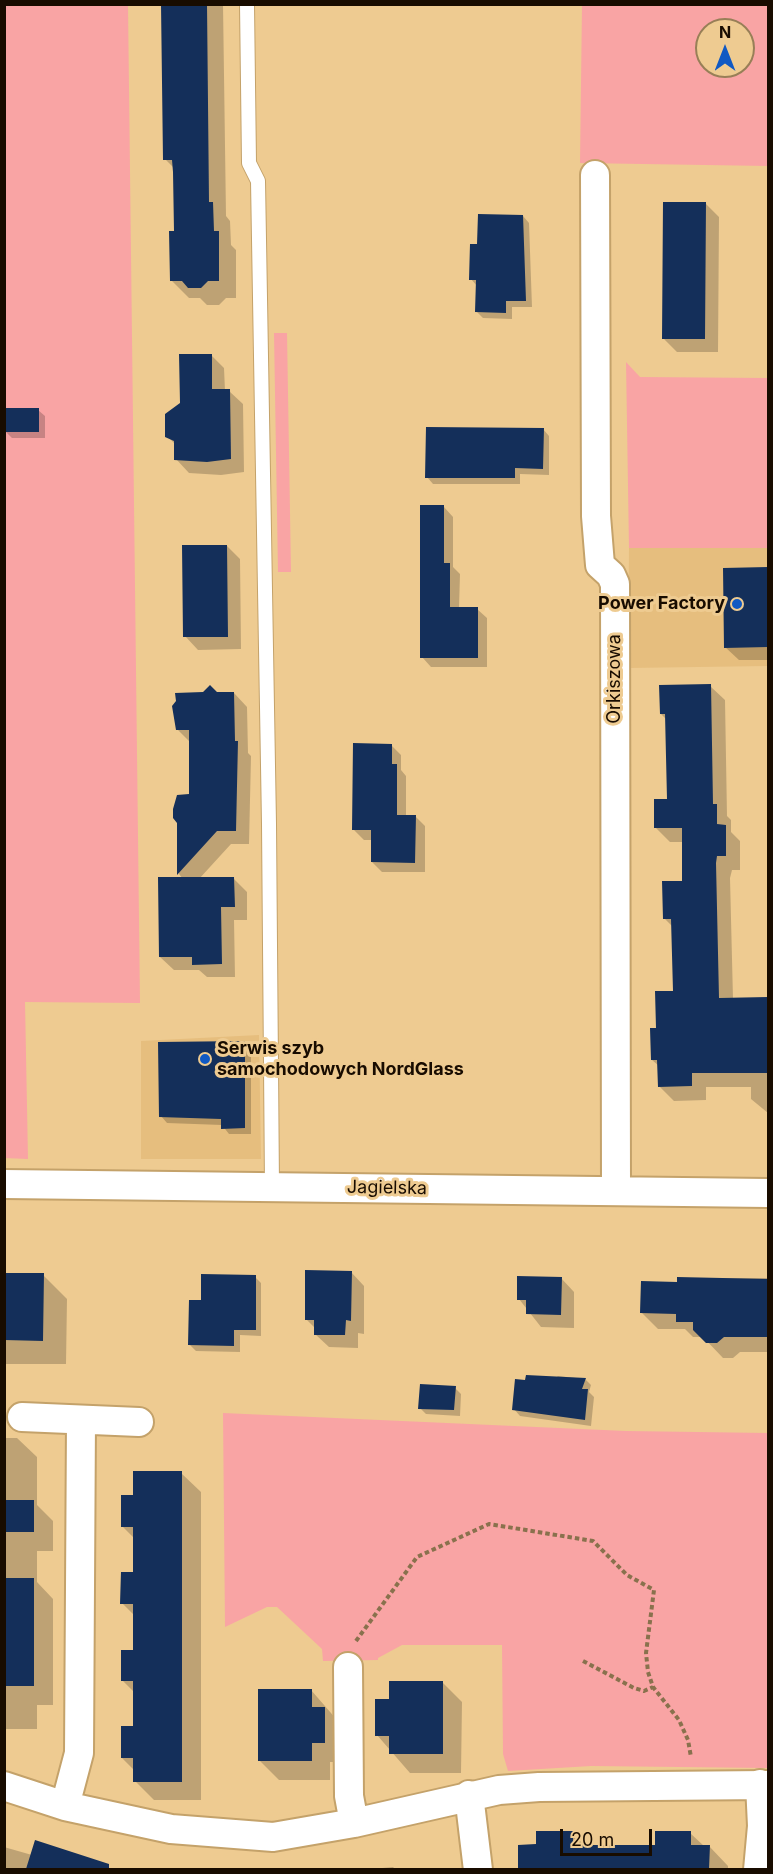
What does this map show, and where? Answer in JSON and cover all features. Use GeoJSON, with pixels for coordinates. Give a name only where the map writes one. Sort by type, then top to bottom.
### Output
{"type":"FeatureCollection","features":[{"type":"Feature","properties":{"kind":"street","name":"Orkiszowa"},"geometry":{"type":"LineString","coordinates":[[595,175],[596,516],[600,565],[612,575],[615,584],[616,1190]]}},
{"type":"Feature","properties":{"kind":"street","name":"Jagielska"},"geometry":{"type":"LineString","coordinates":[[4,1184],[768,1193]]}},
{"type":"Feature","properties":{"kind":"street"},"geometry":{"type":"LineString","coordinates":[[21,1417],[139,1422]]}},
{"type":"Feature","properties":{"kind":"street"},"geometry":{"type":"LineString","coordinates":[[65,1806],[79,1753],[81,1420]]}},
{"type":"Feature","properties":{"kind":"street"},"geometry":{"type":"LineString","coordinates":[[348,1667],[349,1796],[354,1823]]}},
{"type":"Feature","properties":{"kind":"street"},"geometry":{"type":"LineString","coordinates":[[4,1786],[65,1806],[171,1829],[273,1837],[354,1823],[469,1795],[538,1787],[764,1784],[758,1869]]}},
{"type":"Feature","properties":{"kind":"street"},"geometry":{"type":"LineString","coordinates":[[469,1795],[478,1869]]}},
{"type":"Feature","properties":{"kind":"lane"},"geometry":{"type":"LineString","coordinates":[[247,4],[249,163],[258,181],[269,812],[272,1187]]}},
{"type":"Feature","properties":{"kind":"path"},"geometry":{"type":"LineString","coordinates":[[348,1667],[349,1657],[359,1635],[417,1557],[489,1524],[593,1541],[627,1575],[654,1590],[646,1653],[653,1687],[679,1720],[688,1740],[691,1756],[690,1785]]}},
{"type":"Feature","properties":{"kind":"path"},"geometry":{"type":"LineString","coordinates":[[584,1661],[634,1688],[644,1690],[653,1687]]}},
{"type":"Feature","properties":{"kind":"shaded area"},"geometry":{"type":"Polygon","coordinates":[[[4,5],[128,5],[140,1003],[25,1002],[28,1159],[4,1158],[4,5]]]}},
{"type":"Feature","properties":{"kind":"shaded area"},"geometry":{"type":"Polygon","coordinates":[[[582,5],[768,5],[768,166],[580,163],[582,5]]]}},
{"type":"Feature","properties":{"kind":"shaded area"},"geometry":{"type":"Polygon","coordinates":[[[274,333],[287,333],[291,572],[278,572],[274,333]]]}},
{"type":"Feature","properties":{"kind":"shaded area"},"geometry":{"type":"Polygon","coordinates":[[[626,362],[640,377],[768,378],[768,548],[629,548],[626,362]]]}},
{"type":"Feature","properties":{"kind":"shaded area"},"geometry":{"type":"Polygon","coordinates":[[[629,548],[768,548],[768,666],[628,668],[629,548]]]}},
{"type":"Feature","properties":{"kind":"shaded area"},"geometry":{"type":"Polygon","coordinates":[[[259,1035],[261,1159],[141,1159],[141,1041],[259,1035]]]}},
{"type":"Feature","properties":{"kind":"shaded area"},"geometry":{"type":"Polygon","coordinates":[[[223,1413],[626,1431],[768,1433],[768,1768],[591,1766],[508,1771],[503,1754],[502,1645],[402,1645],[378,1660],[323,1661],[322,1649],[277,1607],[267,1607],[225,1627],[223,1413]]]}},
{"type":"Feature","properties":{"kind":"building"},"geometry":{"type":"Polygon","coordinates":[[[161,4],[207,4],[209,202],[213,202],[214,231],[219,231],[219,281],[208,281],[201,288],[188,288],[182,281],[170,281],[169,231],[174,231],[173,172],[172,160],[163,160],[161,4]]]}},
{"type":"Feature","properties":{"kind":"building"},"geometry":{"type":"Polygon","coordinates":[[[663,202],[706,202],[705,339],[662,339],[663,202]]]}},
{"type":"Feature","properties":{"kind":"building"},"geometry":{"type":"Polygon","coordinates":[[[478,214],[523,215],[526,301],[506,301],[506,313],[475,312],[476,280],[469,280],[470,244],[477,244],[478,214]]]}},
{"type":"Feature","properties":{"kind":"building"},"geometry":{"type":"Polygon","coordinates":[[[179,354],[212,354],[212,389],[230,389],[231,459],[207,462],[174,460],[174,441],[165,437],[165,414],[180,403],[179,354]]]}},
{"type":"Feature","properties":{"kind":"building"},"geometry":{"type":"Polygon","coordinates":[[[4,408],[39,408],[39,432],[4,432],[4,408]]]}},
{"type":"Feature","properties":{"kind":"building"},"geometry":{"type":"Polygon","coordinates":[[[426,427],[544,428],[543,469],[515,468],[515,478],[425,478],[426,427]]]}},
{"type":"Feature","properties":{"kind":"building"},"geometry":{"type":"Polygon","coordinates":[[[420,505],[444,505],[444,563],[450,563],[450,607],[478,607],[478,658],[420,658],[420,505]]]}},
{"type":"Feature","properties":{"kind":"building"},"geometry":{"type":"Polygon","coordinates":[[[182,545],[227,545],[228,637],[183,637],[182,545]]]}},
{"type":"Feature","properties":{"kind":"building"},"geometry":{"type":"Polygon","coordinates":[[[768,567],[768,647],[724,648],[723,568],[768,567]]]}},
{"type":"Feature","properties":{"kind":"building"},"geometry":{"type":"Polygon","coordinates":[[[711,684],[713,804],[717,804],[717,824],[726,825],[726,856],[717,856],[716,863],[719,998],[768,997],[768,1073],[692,1073],[692,1086],[658,1087],[657,1060],[651,1060],[650,1028],[656,1028],[655,991],[673,991],[671,919],[663,919],[662,881],[682,881],[682,828],[654,828],[654,799],[667,799],[665,714],[660,714],[659,685],[711,684]]]}},
{"type":"Feature","properties":{"kind":"building"},"geometry":{"type":"Polygon","coordinates":[[[210,685],[217,692],[234,692],[235,741],[238,741],[236,831],[217,831],[177,875],[177,823],[173,818],[173,809],[177,795],[189,794],[189,730],[176,730],[172,706],[176,701],[175,693],[203,692],[210,685]]]}},
{"type":"Feature","properties":{"kind":"building"},"geometry":{"type":"Polygon","coordinates":[[[353,743],[392,744],[392,764],[397,764],[397,815],[416,815],[415,863],[371,862],[371,830],[352,830],[353,743]]]}},
{"type":"Feature","properties":{"kind":"building"},"geometry":{"type":"Polygon","coordinates":[[[158,877],[234,877],[235,907],[221,907],[222,964],[192,965],[192,957],[159,957],[158,877]]]}},
{"type":"Feature","properties":{"kind":"building"},"geometry":{"type":"Polygon","coordinates":[[[245,1041],[245,1128],[221,1129],[221,1119],[159,1117],[158,1042],[245,1041]]]}},
{"type":"Feature","properties":{"kind":"building"},"geometry":{"type":"Polygon","coordinates":[[[305,1270],[352,1271],[351,1321],[346,1320],[345,1335],[314,1335],[314,1320],[305,1320],[305,1270]]]}},
{"type":"Feature","properties":{"kind":"building"},"geometry":{"type":"Polygon","coordinates":[[[4,1273],[44,1273],[43,1341],[4,1340],[4,1273]]]}},
{"type":"Feature","properties":{"kind":"building"},"geometry":{"type":"Polygon","coordinates":[[[201,1274],[256,1275],[256,1330],[234,1330],[234,1346],[188,1345],[189,1300],[201,1300],[201,1274]]]}},
{"type":"Feature","properties":{"kind":"building"},"geometry":{"type":"Polygon","coordinates":[[[517,1276],[562,1277],[561,1315],[526,1314],[526,1300],[517,1300],[517,1276]]]}},
{"type":"Feature","properties":{"kind":"building"},"geometry":{"type":"Polygon","coordinates":[[[677,1277],[768,1279],[768,1337],[724,1337],[717,1343],[706,1343],[693,1330],[693,1322],[676,1322],[676,1314],[640,1313],[641,1281],[677,1282],[677,1277]]]}},
{"type":"Feature","properties":{"kind":"building"},"geometry":{"type":"Polygon","coordinates":[[[526,1375],[586,1378],[582,1389],[588,1389],[585,1420],[512,1410],[515,1379],[525,1380],[526,1375]]]}},
{"type":"Feature","properties":{"kind":"building"},"geometry":{"type":"Polygon","coordinates":[[[420,1384],[456,1386],[454,1410],[418,1409],[420,1384]]]}},
{"type":"Feature","properties":{"kind":"building"},"geometry":{"type":"Polygon","coordinates":[[[133,1471],[182,1471],[182,1782],[133,1782],[133,1758],[121,1758],[121,1726],[133,1726],[133,1681],[121,1681],[121,1650],[133,1650],[133,1604],[120,1604],[121,1572],[133,1572],[133,1527],[121,1527],[121,1495],[133,1495],[133,1471]]]}},
{"type":"Feature","properties":{"kind":"building"},"geometry":{"type":"Polygon","coordinates":[[[4,1500],[34,1500],[34,1532],[4,1532],[4,1500]]]}},
{"type":"Feature","properties":{"kind":"building"},"geometry":{"type":"Polygon","coordinates":[[[4,1578],[34,1578],[34,1686],[4,1686],[4,1578]]]}},
{"type":"Feature","properties":{"kind":"building"},"geometry":{"type":"Polygon","coordinates":[[[389,1681],[443,1681],[443,1754],[389,1754],[389,1736],[375,1736],[375,1699],[389,1699],[389,1681]]]}},
{"type":"Feature","properties":{"kind":"building"},"geometry":{"type":"Polygon","coordinates":[[[258,1689],[312,1689],[312,1707],[325,1707],[325,1743],[312,1743],[312,1761],[258,1761],[258,1689]]]}},
{"type":"Feature","properties":{"kind":"building"},"geometry":{"type":"Polygon","coordinates":[[[536,1831],[573,1831],[573,1844],[655,1845],[655,1831],[691,1831],[691,1845],[710,1845],[709,1869],[518,1869],[518,1845],[536,1844],[536,1831]]]}},
{"type":"Feature","properties":{"kind":"building"},"geometry":{"type":"Polygon","coordinates":[[[35,1840],[109,1864],[109,1869],[26,1869],[35,1840]]]}},
{"type":"Feature","properties":{"kind":"place","name":"Power Factory"},"geometry":{"type":"Point","coordinates":[737,604]}},
{"type":"Feature","properties":{"kind":"place","name":"Serwis szyb samochodowych NordGlass"},"geometry":{"type":"Point","coordinates":[205,1059]}}]}
